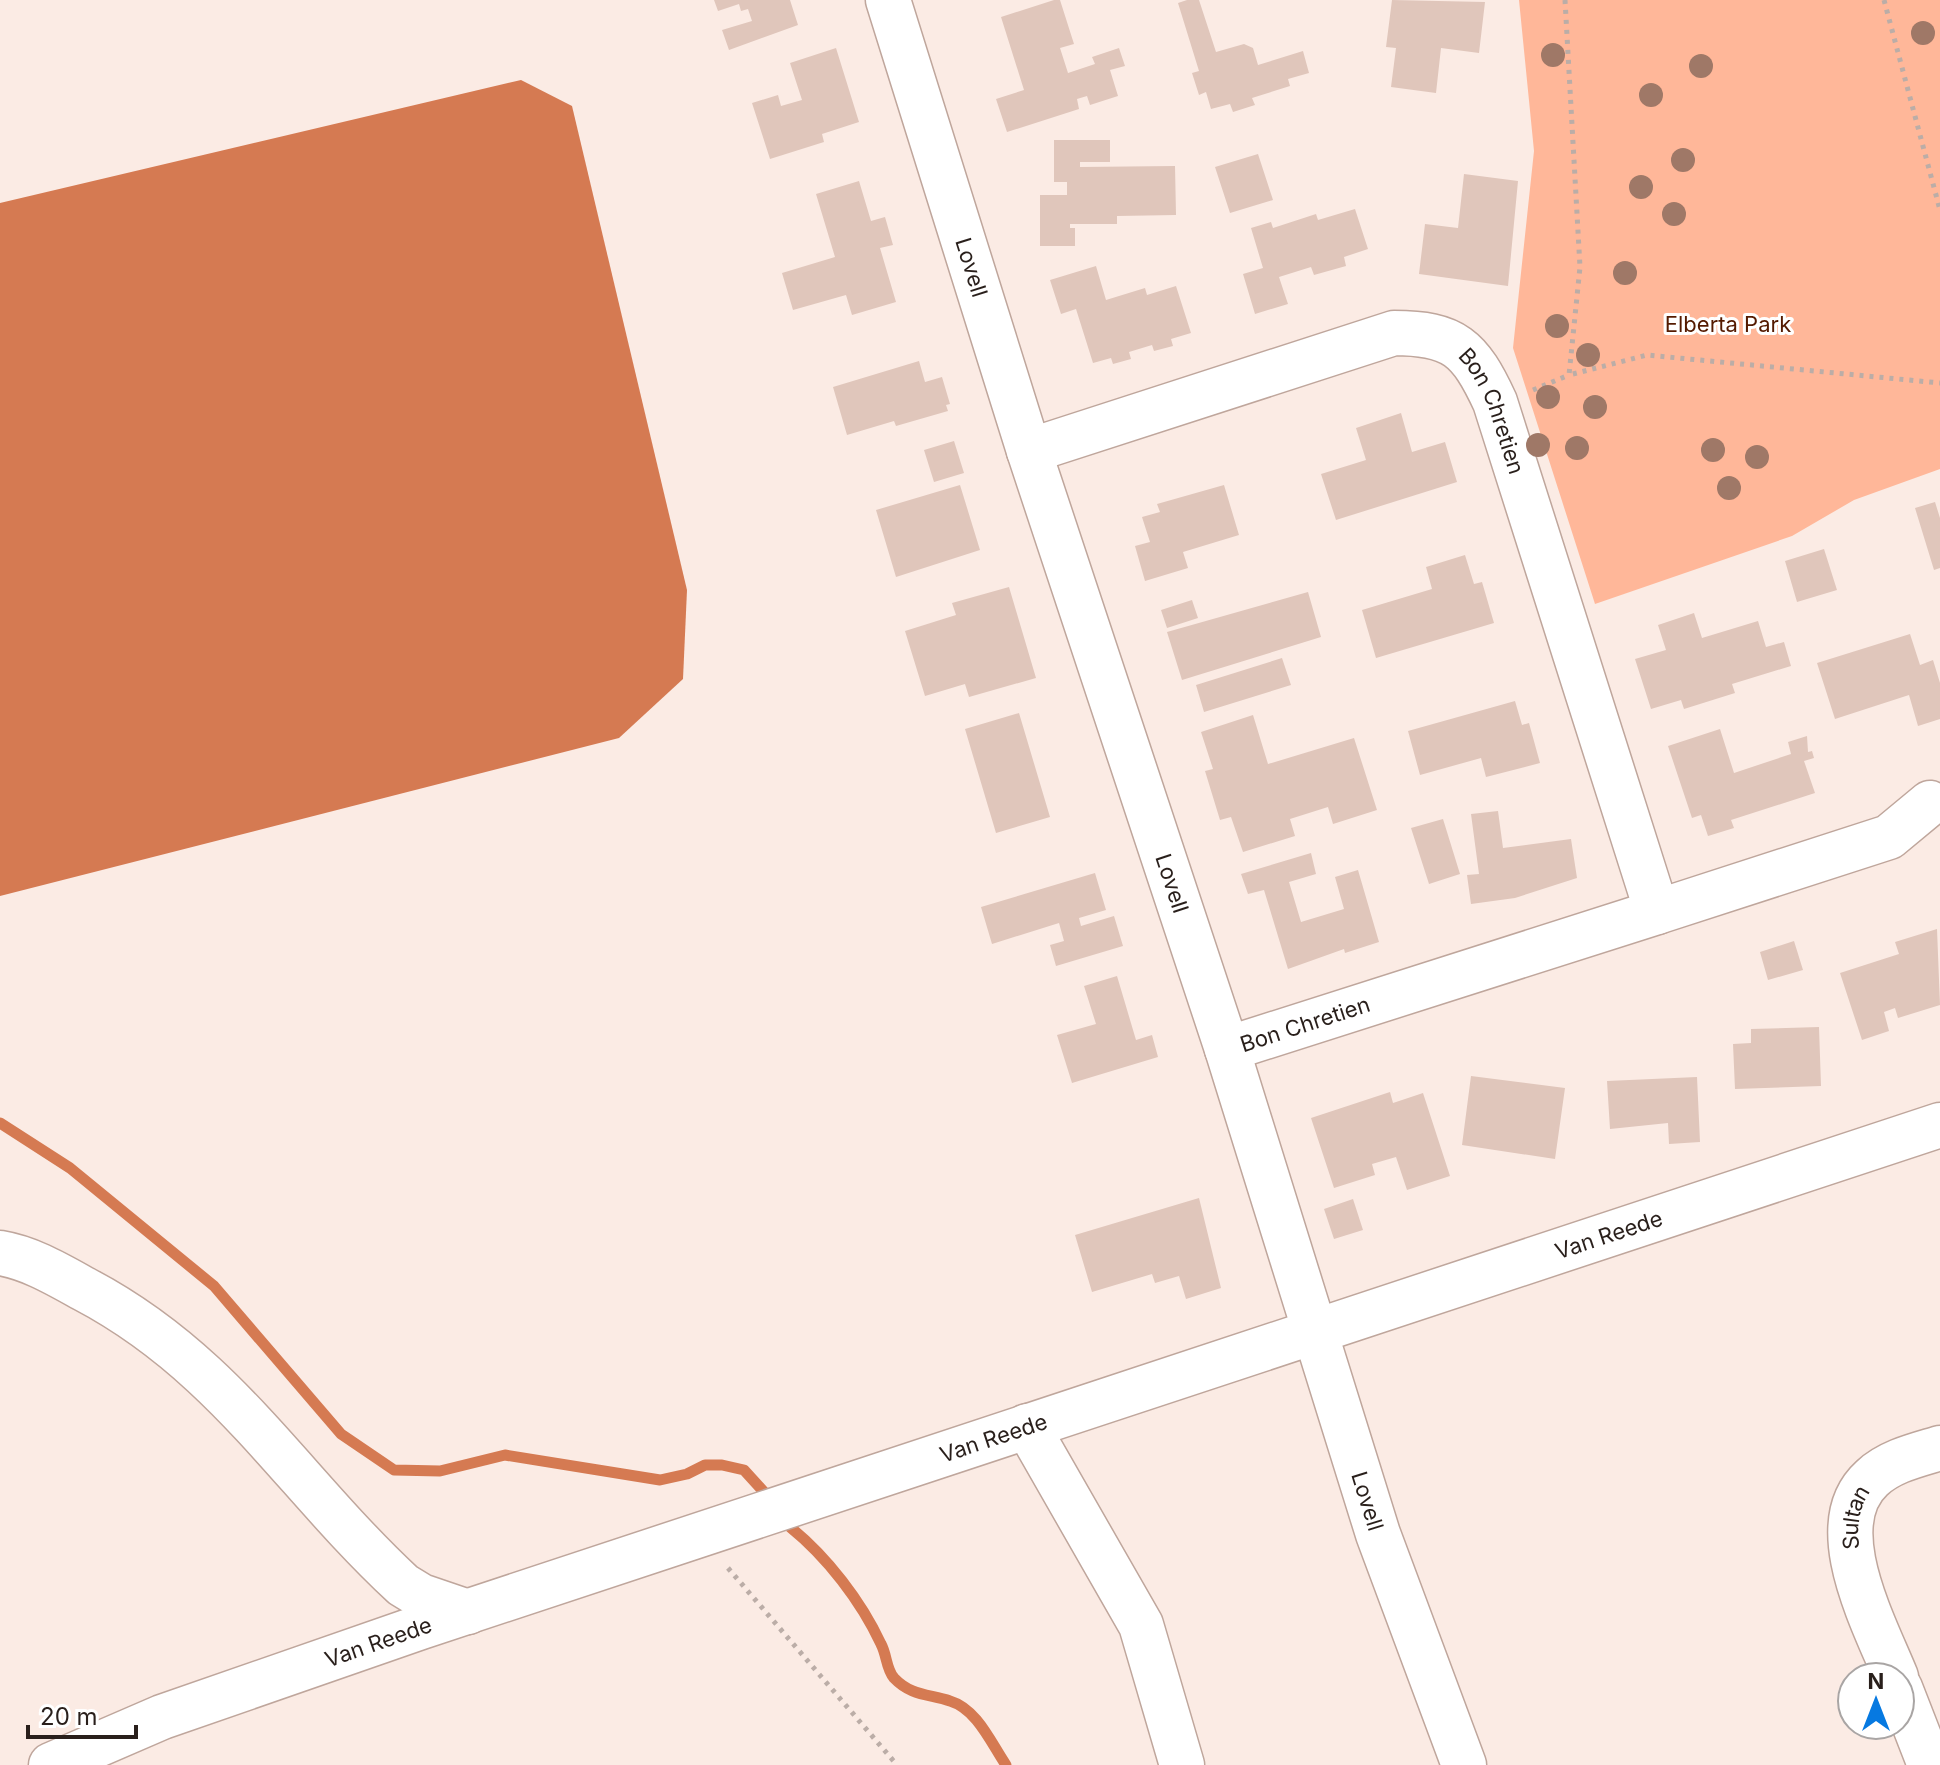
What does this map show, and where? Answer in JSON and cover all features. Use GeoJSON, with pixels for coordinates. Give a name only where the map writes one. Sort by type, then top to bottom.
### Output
{"type":"FeatureCollection","features":[{"type":"Feature","properties":{"kind":"street","name":"Lovell"},"geometry":{"type":"LineString","coordinates":[[888,0],[1029,451],[1227,1049],[1378,1534],[1464,1765]]}},
{"type":"Feature","properties":{"kind":"street","name":"Bon Chretien"},"geometry":{"type":"LineString","coordinates":[[1029,451],[1394,333],[1422,333],[1451,341],[1472,356],[1495,402],[1657,912]]}},
{"type":"Feature","properties":{"kind":"street","name":"Bon Chretien"},"geometry":{"type":"LineString","coordinates":[[1227,1049],[1889,837],[1930,803]]}},
{"type":"Feature","properties":{"kind":"street","name":"Van Reede"},"geometry":{"type":"LineString","coordinates":[[51,1765],[162,1717],[468,1612],[1940,1125]]}},
{"type":"Feature","properties":{"kind":"street"},"geometry":{"type":"LineString","coordinates":[[0,1253],[26,1259],[57,1274],[157,1332],[209,1376],[403,1585],[421,1596],[468,1612]]}},
{"type":"Feature","properties":{"kind":"street"},"geometry":{"type":"LineString","coordinates":[[1027,1426],[1141,1625],[1182,1765]]}},
{"type":"Feature","properties":{"kind":"street","name":"Sultan"},"geometry":{"type":"LineString","coordinates":[[1890,1661],[1859,1584],[1850,1546],[1852,1520],[1870,1479],[1886,1467],[1940,1448]]}},
{"type":"Feature","properties":{"kind":"street"},"geometry":{"type":"LineString","coordinates":[[1916,1729],[1930,1765]]}},
{"type":"Feature","properties":{"kind":"path"},"geometry":{"type":"LineString","coordinates":[[1565,0],[1580,267],[1569,375]]}},
{"type":"Feature","properties":{"kind":"path"},"geometry":{"type":"LineString","coordinates":[[1884,0],[1940,210]]}},
{"type":"Feature","properties":{"kind":"path"},"geometry":{"type":"LineString","coordinates":[[1528,391],[1569,375],[1647,355],[1940,383]]}},
{"type":"Feature","properties":{"kind":"path"},"geometry":{"type":"LineString","coordinates":[[714,1530],[723,1563],[897,1765]]}},
{"type":"Feature","properties":{"kind":"green space","name":"Elberta Park"},"geometry":{"type":"Polygon","coordinates":[[[1519,0],[1940,0],[1940,469],[1854,500],[1792,536],[1595,604],[1513,348],[1534,151],[1519,0]]]}},
{"type":"Feature","properties":{"kind":"shaded area"},"geometry":{"type":"Polygon","coordinates":[[[521,80],[572,106],[687,590],[683,679],[619,738],[0,896],[0,203],[521,80]]]}},
{"type":"Feature","properties":{"kind":"building"},"geometry":{"type":"Polygon","coordinates":[[[714,0],[790,0],[798,25],[729,50],[722,30],[752,21],[748,9],[741,11],[739,4],[718,11],[714,0]]]}},
{"type":"Feature","properties":{"kind":"building"},"geometry":{"type":"Polygon","coordinates":[[[1060,0],[1074,44],[1060,48],[1068,73],[1095,64],[1092,57],[1119,48],[1125,66],[1110,70],[1118,96],[1090,105],[1087,96],[1077,99],[1079,109],[1007,132],[996,99],[1024,90],[1001,17],[1060,0]]]}},
{"type":"Feature","properties":{"kind":"building"},"geometry":{"type":"Polygon","coordinates":[[[1199,0],[1216,52],[1244,44],[1253,48],[1258,65],[1303,51],[1309,73],[1288,79],[1290,86],[1252,98],[1255,105],[1233,112],[1230,104],[1211,109],[1206,92],[1199,95],[1192,73],[1199,71],[1178,3],[1199,0]]]}},
{"type":"Feature","properties":{"kind":"building"},"geometry":{"type":"Polygon","coordinates":[[[1392,0],[1485,2],[1479,53],[1441,48],[1436,93],[1391,87],[1396,48],[1386,47],[1392,0]]]}},
{"type":"Feature","properties":{"kind":"building"},"geometry":{"type":"Polygon","coordinates":[[[836,48],[859,122],[822,134],[824,142],[770,159],[752,103],[778,95],[781,106],[802,100],[790,63],[836,48]]]}},
{"type":"Feature","properties":{"kind":"building"},"geometry":{"type":"Polygon","coordinates":[[[1054,140],[1110,140],[1110,162],[1080,162],[1080,167],[1175,166],[1176,215],[1117,216],[1117,224],[1070,224],[1070,228],[1075,228],[1075,246],[1040,246],[1040,195],[1067,195],[1067,182],[1054,182],[1054,140]]]}},
{"type":"Feature","properties":{"kind":"building"},"geometry":{"type":"Polygon","coordinates":[[[1258,154],[1273,200],[1230,213],[1215,167],[1258,154]]]}},
{"type":"Feature","properties":{"kind":"building"},"geometry":{"type":"Polygon","coordinates":[[[1464,174],[1518,181],[1508,286],[1419,274],[1425,224],[1458,228],[1464,174]]]}},
{"type":"Feature","properties":{"kind":"building"},"geometry":{"type":"Polygon","coordinates":[[[859,181],[871,221],[885,217],[893,245],[880,248],[896,302],[852,315],[846,295],[793,310],[782,273],[835,257],[816,194],[859,181]]]}},
{"type":"Feature","properties":{"kind":"building"},"geometry":{"type":"Polygon","coordinates":[[[1355,209],[1368,249],[1344,257],[1346,266],[1314,275],[1311,267],[1279,277],[1288,304],[1255,314],[1243,274],[1263,268],[1251,228],[1271,222],[1273,228],[1316,214],[1318,220],[1355,209]]]}},
{"type":"Feature","properties":{"kind":"building"},"geometry":{"type":"Polygon","coordinates":[[[1096,266],[1106,300],[1145,288],[1147,295],[1176,286],[1191,333],[1171,339],[1173,346],[1154,351],[1152,345],[1129,352],[1131,359],[1113,364],[1111,358],[1093,363],[1076,309],[1061,314],[1050,280],[1096,266]]]}},
{"type":"Feature","properties":{"kind":"building"},"geometry":{"type":"Polygon","coordinates":[[[919,361],[925,382],[942,377],[950,404],[946,405],[948,411],[896,426],[894,421],[847,435],[833,387],[919,361]]]}},
{"type":"Feature","properties":{"kind":"building"},"geometry":{"type":"Polygon","coordinates":[[[1401,413],[1412,452],[1445,442],[1457,482],[1336,520],[1321,474],[1366,460],[1356,428],[1401,413]]]}},
{"type":"Feature","properties":{"kind":"building"},"geometry":{"type":"Polygon","coordinates":[[[954,441],[964,473],[934,482],[924,450],[954,441]]]}},
{"type":"Feature","properties":{"kind":"building"},"geometry":{"type":"Polygon","coordinates":[[[960,485],[980,550],[896,577],[876,510],[960,485]]]}},
{"type":"Feature","properties":{"kind":"building"},"geometry":{"type":"Polygon","coordinates":[[[1224,485],[1239,535],[1183,552],[1188,568],[1145,581],[1135,546],[1150,542],[1142,517],[1160,512],[1157,504],[1224,485]]]}},
{"type":"Feature","properties":{"kind":"building"},"geometry":{"type":"Polygon","coordinates":[[[1935,502],[1940,518],[1940,568],[1934,570],[1915,508],[1935,502]]]}},
{"type":"Feature","properties":{"kind":"building"},"geometry":{"type":"Polygon","coordinates":[[[1824,549],[1837,590],[1797,602],[1785,561],[1824,549]]]}},
{"type":"Feature","properties":{"kind":"building"},"geometry":{"type":"Polygon","coordinates":[[[1465,555],[1474,584],[1482,582],[1494,623],[1376,658],[1362,610],[1432,589],[1426,567],[1465,555]]]}},
{"type":"Feature","properties":{"kind":"building"},"geometry":{"type":"Polygon","coordinates":[[[1009,587],[1036,678],[969,697],[965,684],[925,696],[905,631],[956,615],[952,603],[1009,587]]]}},
{"type":"Feature","properties":{"kind":"building"},"geometry":{"type":"Polygon","coordinates":[[[1308,592],[1321,637],[1182,680],[1167,632],[1308,592]]]}},
{"type":"Feature","properties":{"kind":"building"},"geometry":{"type":"Polygon","coordinates":[[[1192,600],[1198,618],[1167,628],[1161,610],[1192,600]]]}},
{"type":"Feature","properties":{"kind":"building"},"geometry":{"type":"Polygon","coordinates":[[[1694,613],[1702,638],[1758,621],[1766,647],[1784,642],[1791,666],[1732,684],[1735,693],[1684,709],[1681,700],[1651,709],[1635,659],[1666,650],[1658,625],[1694,613]]]}},
{"type":"Feature","properties":{"kind":"building"},"geometry":{"type":"Polygon","coordinates":[[[1910,634],[1920,665],[1933,660],[1940,683],[1940,719],[1918,726],[1909,695],[1835,719],[1817,663],[1910,634]]]}},
{"type":"Feature","properties":{"kind":"building"},"geometry":{"type":"Polygon","coordinates":[[[1282,658],[1291,685],[1204,712],[1196,685],[1282,658]]]}},
{"type":"Feature","properties":{"kind":"building"},"geometry":{"type":"Polygon","coordinates":[[[1515,701],[1522,725],[1529,723],[1540,763],[1486,777],[1481,758],[1420,775],[1408,731],[1515,701]]]}},
{"type":"Feature","properties":{"kind":"building"},"geometry":{"type":"Polygon","coordinates":[[[1019,713],[1050,817],[996,833],[965,729],[1019,713]]]}},
{"type":"Feature","properties":{"kind":"building"},"geometry":{"type":"Polygon","coordinates":[[[1253,715],[1268,764],[1354,738],[1377,810],[1333,824],[1328,807],[1290,819],[1295,836],[1243,852],[1231,817],[1220,820],[1205,771],[1213,769],[1201,732],[1253,715]]]}},
{"type":"Feature","properties":{"kind":"building"},"geometry":{"type":"Polygon","coordinates":[[[1720,729],[1734,773],[1791,754],[1788,742],[1807,736],[1808,752],[1812,751],[1814,758],[1804,761],[1815,793],[1731,820],[1734,828],[1708,836],[1701,815],[1692,818],[1668,746],[1720,729]]]}},
{"type":"Feature","properties":{"kind":"building"},"geometry":{"type":"Polygon","coordinates":[[[1498,811],[1503,848],[1571,839],[1577,878],[1515,898],[1471,904],[1467,875],[1479,874],[1471,814],[1498,811]]]}},
{"type":"Feature","properties":{"kind":"building"},"geometry":{"type":"Polygon","coordinates":[[[1443,819],[1460,874],[1429,884],[1411,828],[1443,819]]]}},
{"type":"Feature","properties":{"kind":"building"},"geometry":{"type":"Polygon","coordinates":[[[1311,853],[1316,874],[1289,882],[1301,922],[1344,909],[1335,877],[1358,870],[1379,942],[1345,953],[1344,949],[1288,969],[1264,890],[1248,894],[1241,874],[1311,853]]]}},
{"type":"Feature","properties":{"kind":"building"},"geometry":{"type":"Polygon","coordinates":[[[1095,873],[1106,910],[1079,918],[1081,926],[1114,916],[1123,946],[1056,966],[1050,945],[1064,941],[1059,923],[992,944],[981,907],[1095,873]]]}},
{"type":"Feature","properties":{"kind":"building"},"geometry":{"type":"Polygon","coordinates":[[[1937,929],[1940,1005],[1898,1018],[1895,1008],[1884,1012],[1889,1031],[1862,1040],[1840,973],[1899,954],[1895,942],[1937,929]]]}},
{"type":"Feature","properties":{"kind":"building"},"geometry":{"type":"Polygon","coordinates":[[[1794,941],[1803,970],[1768,980],[1760,952],[1794,941]]]}},
{"type":"Feature","properties":{"kind":"building"},"geometry":{"type":"Polygon","coordinates":[[[1117,976],[1136,1040],[1152,1035],[1158,1057],[1072,1083],[1057,1035],[1096,1024],[1084,986],[1117,976]]]}},
{"type":"Feature","properties":{"kind":"building"},"geometry":{"type":"Polygon","coordinates":[[[1819,1027],[1821,1086],[1735,1089],[1733,1044],[1751,1043],[1751,1029],[1819,1027]]]}},
{"type":"Feature","properties":{"kind":"building"},"geometry":{"type":"Polygon","coordinates":[[[1471,1076],[1565,1088],[1555,1159],[1462,1145],[1471,1076]]]}},
{"type":"Feature","properties":{"kind":"building"},"geometry":{"type":"Polygon","coordinates":[[[1697,1077],[1700,1142],[1669,1144],[1668,1123],[1610,1129],[1607,1081],[1697,1077]]]}},
{"type":"Feature","properties":{"kind":"building"},"geometry":{"type":"Polygon","coordinates":[[[1390,1092],[1393,1103],[1423,1093],[1450,1176],[1407,1190],[1396,1157],[1372,1164],[1375,1175],[1334,1188],[1311,1118],[1390,1092]]]}},
{"type":"Feature","properties":{"kind":"building"},"geometry":{"type":"Polygon","coordinates":[[[1199,1198],[1221,1288],[1186,1299],[1179,1276],[1155,1283],[1152,1274],[1092,1292],[1075,1235],[1199,1198]]]}},
{"type":"Feature","properties":{"kind":"building"},"geometry":{"type":"Polygon","coordinates":[[[1353,1199],[1363,1230],[1334,1239],[1324,1209],[1353,1199]]]}},
{"type":"Feature","properties":{"kind":"waterway"},"geometry":{"type":"LineString","coordinates":[[0,1123],[70,1168],[214,1286],[341,1434],[394,1470],[440,1471],[505,1455],[660,1480],[687,1474],[705,1465],[722,1465],[744,1470],[764,1492]]}},
{"type":"Feature","properties":{"kind":"waterway"},"geometry":{"type":"LineString","coordinates":[[790,1527],[830,1566],[853,1596],[873,1628],[894,1678],[914,1691],[950,1701],[968,1711],[1006,1765]]}}]}
